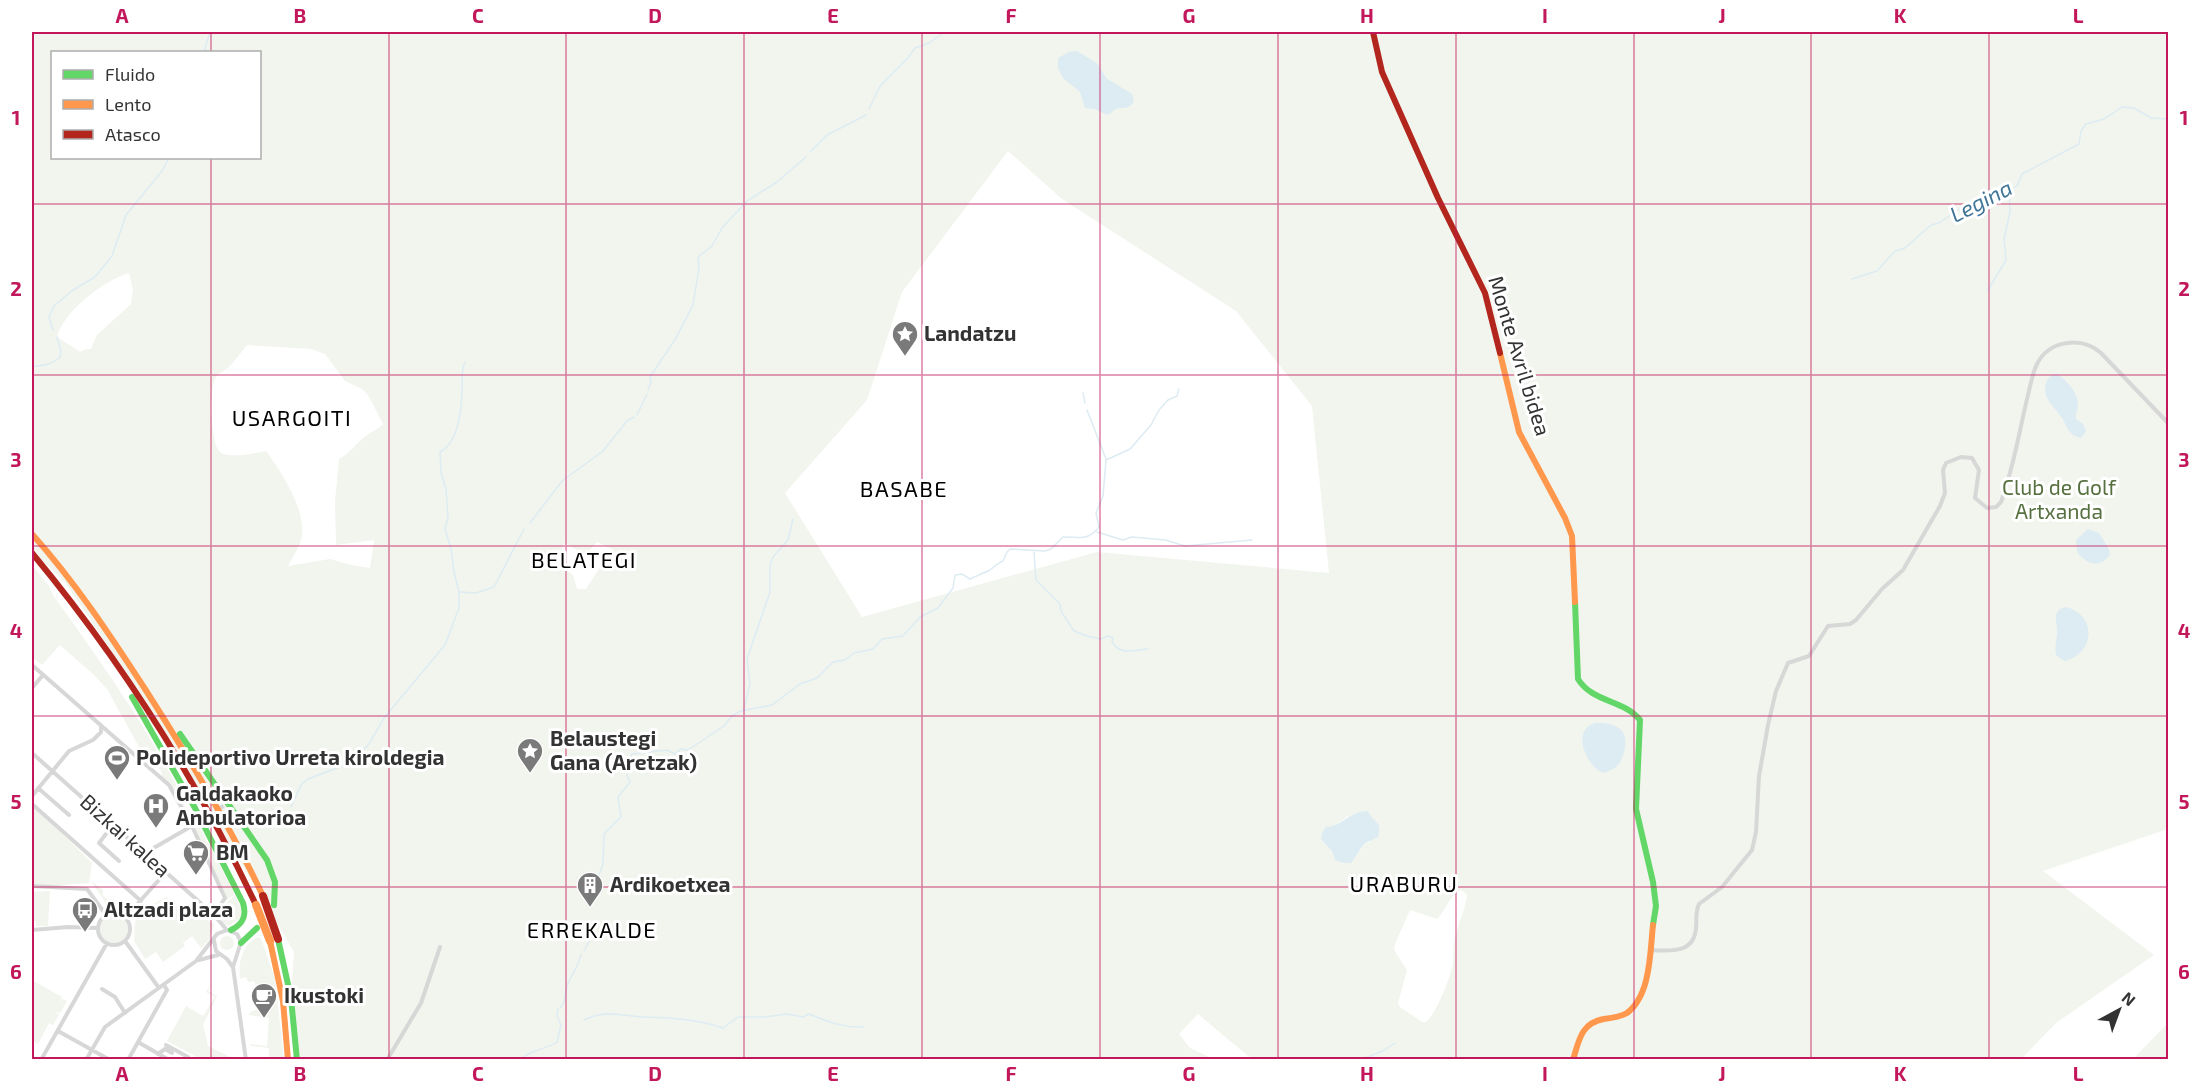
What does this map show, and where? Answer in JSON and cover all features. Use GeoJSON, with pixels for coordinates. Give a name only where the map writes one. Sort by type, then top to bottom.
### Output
{"type":"FeatureCollection","features":[{"type":"Feature","properties":{"kind":"main road","name":"Monte Avril bidea"},"geometry":{"type":"LineString","coordinates":[[1373,32],[1388,85],[1438,198],[1485,293],[1520,432],[1572,536],[1577,669],[1580,684],[1592,695],[1632,710],[1640,720],[1636,809],[1653,882],[1656,906],[1651,950]]}},
{"type":"Feature","properties":{"kind":"main road"},"geometry":{"type":"LineString","coordinates":[[32,534],[79,593],[131,668],[209,793],[242,852],[263,896],[274,940],[283,1001],[288,1059]]}},
{"type":"Feature","properties":{"kind":"main road"},"geometry":{"type":"LineString","coordinates":[[32,552],[118,669],[206,807],[238,864],[286,966],[297,1059]]}},
{"type":"Feature","properties":{"kind":"main road"},"geometry":{"type":"LineString","coordinates":[[131,668],[162,707],[218,792],[267,860],[277,881],[278,892],[274,905]]}},
{"type":"Feature","properties":{"kind":"main road"},"geometry":{"type":"LineString","coordinates":[[118,669],[195,808],[243,903],[246,915],[244,920],[238,927],[229,930]]}},
{"type":"Feature","properties":{"kind":"main road"},"geometry":{"type":"LineString","coordinates":[[241,943],[257,928]]}},
{"type":"Feature","properties":{"kind":"main road"},"geometry":{"type":"LineString","coordinates":[[1573,1059],[1578,1039],[1586,1026],[1597,1020],[1624,1015],[1636,1004],[1641,995],[1651,950]]}},
{"type":"Feature","properties":{"kind":"street"},"geometry":{"type":"LineString","coordinates":[[1651,950],[1678,951],[1688,946],[1695,933],[1699,904],[1722,887],[1737,866],[1751,852],[1756,834],[1759,776],[1768,725],[1775,695],[1787,664],[1809,656],[1828,626],[1850,624],[1856,620],[1903,570],[1940,506],[1945,493],[1943,470],[1946,463],[1961,457],[1972,458],[1979,470],[1975,498],[1988,508],[1996,507],[2001,502],[2036,365],[2041,357],[2055,347],[2067,343],[2080,342],[2091,346],[2101,353],[2169,423]]}},
{"type":"Feature","properties":{"kind":"street"},"geometry":{"type":"LineString","coordinates":[[32,665],[169,785],[192,826],[225,898],[214,915]]}},
{"type":"Feature","properties":{"kind":"street"},"geometry":{"type":"LineString","coordinates":[[32,688],[43,675]]}},
{"type":"Feature","properties":{"kind":"street"},"geometry":{"type":"LineString","coordinates":[[32,796],[69,751],[97,737],[101,732],[101,725]]}},
{"type":"Feature","properties":{"kind":"street","name":"Bizkai kalea"},"geometry":{"type":"LineString","coordinates":[[32,753],[217,920],[237,934],[241,943]]}},
{"type":"Feature","properties":{"kind":"street"},"geometry":{"type":"LineString","coordinates":[[38,788],[69,815]]}},
{"type":"Feature","properties":{"kind":"street"},"geometry":{"type":"LineString","coordinates":[[32,804],[141,901]]}},
{"type":"Feature","properties":{"kind":"street"},"geometry":{"type":"LineString","coordinates":[[146,854],[197,823]]}},
{"type":"Feature","properties":{"kind":"street"},"geometry":{"type":"LineString","coordinates":[[113,825],[99,843],[119,861]]}},
{"type":"Feature","properties":{"kind":"street"},"geometry":{"type":"LineString","coordinates":[[125,918],[166,872]]}},
{"type":"Feature","properties":{"kind":"street"},"geometry":{"type":"LineString","coordinates":[[32,886],[87,889],[106,915]]}},
{"type":"Feature","properties":{"kind":"street"},"geometry":{"type":"LineString","coordinates":[[116,914],[125,918],[130,932],[125,941],[115,945],[101,939],[99,923],[106,915],[116,914]]}},
{"type":"Feature","properties":{"kind":"street","name":"Bizkai kalea"},"geometry":{"type":"LineString","coordinates":[[217,920],[218,933]]}},
{"type":"Feature","properties":{"kind":"street"},"geometry":{"type":"LineString","coordinates":[[32,930],[68,927],[98,928]]}},
{"type":"Feature","properties":{"kind":"street"},"geometry":{"type":"LineString","coordinates":[[86,1059],[105,1027],[196,961],[218,933],[229,930]]}},
{"type":"Feature","properties":{"kind":"street"},"geometry":{"type":"LineString","coordinates":[[214,938],[214,947],[233,967]]}},
{"type":"Feature","properties":{"kind":"street"},"geometry":{"type":"LineString","coordinates":[[125,941],[159,988]]}},
{"type":"Feature","properties":{"kind":"street"},"geometry":{"type":"LineString","coordinates":[[41,1059],[106,943]]}},
{"type":"Feature","properties":{"kind":"street"},"geometry":{"type":"LineString","coordinates":[[241,943],[233,967],[246,1059]]}},
{"type":"Feature","properties":{"kind":"street"},"geometry":{"type":"LineString","coordinates":[[387,1059],[421,1003],[440,947]]}},
{"type":"Feature","properties":{"kind":"street"},"geometry":{"type":"LineString","coordinates":[[196,961],[236,954]]}},
{"type":"Feature","properties":{"kind":"street"},"geometry":{"type":"LineString","coordinates":[[128,1059],[167,990],[164,985]]}},
{"type":"Feature","properties":{"kind":"street"},"geometry":{"type":"LineString","coordinates":[[102,989],[115,997],[125,1013]]}},
{"type":"Feature","properties":{"kind":"street"},"geometry":{"type":"LineString","coordinates":[[58,1030],[110,1059]]}},
{"type":"Feature","properties":{"kind":"street"},"geometry":{"type":"LineString","coordinates":[[138,1042],[169,1059]]}},
{"type":"Feature","properties":{"kind":"street"},"geometry":{"type":"LineString","coordinates":[[166,1045],[189,1059]]}},
{"type":"Feature","properties":{"kind":"street"},"geometry":{"type":"LineString","coordinates":[[158,1054],[165,1049],[172,1053]]}},
{"type":"Feature","properties":{"kind":"green space","name":"Club de Golf Artxanda"},"geometry":{"type":"Polygon","coordinates":[[[32,32],[2168,32],[2168,829],[2043,871],[2154,955],[2056,1023],[2021,1059],[1256,1059],[1248,1056],[1198,1014],[1179,1034],[1190,1048],[1214,1059],[297,1059],[291,995],[294,952],[148,706],[65,582],[32,551],[32,32]],[[1008,151],[902,292],[867,400],[785,493],[862,617],[1097,552],[1329,573],[1312,406],[1236,311],[1062,199],[1008,151]],[[129,273],[86,298],[67,317],[57,337],[80,352],[91,349],[97,335],[131,304],[133,290],[129,273]],[[247,345],[229,367],[217,376],[213,385],[212,428],[217,447],[220,452],[229,455],[266,451],[279,469],[296,503],[302,526],[300,544],[288,566],[330,559],[370,568],[374,540],[336,545],[335,501],[339,459],[383,424],[368,395],[362,389],[345,381],[325,354],[311,349],[247,345]],[[597,542],[586,554],[563,543],[560,566],[573,575],[577,589],[586,589],[612,549],[597,542]],[[1348,816],[1336,825],[1332,851],[1336,860],[1360,851],[1364,844],[1371,842],[1348,816]],[[1461,890],[1457,892],[1437,919],[1410,910],[1395,944],[1394,950],[1407,970],[1398,1003],[1400,1007],[1422,1022],[1426,1022],[1434,1011],[1452,969],[1455,939],[1467,895],[1461,890]]]}},
{"type":"Feature","properties":{"kind":"green space"},"geometry":{"type":"Polygon","coordinates":[[[32,565],[49,586],[140,722],[171,775],[185,802],[184,805],[195,817],[197,823],[192,826],[169,786],[162,779],[161,770],[139,752],[138,745],[107,689],[93,674],[60,645],[42,665],[32,657],[32,565]]]}},
{"type":"Feature","properties":{"kind":"green space"},"geometry":{"type":"Polygon","coordinates":[[[32,804],[92,863],[89,883],[32,887],[32,804]]]}},
{"type":"Feature","properties":{"kind":"green space"},"geometry":{"type":"Polygon","coordinates":[[[199,826],[235,894],[227,900],[192,831],[199,826]]]}},
{"type":"Feature","properties":{"kind":"green space"},"geometry":{"type":"Polygon","coordinates":[[[91,881],[103,890],[103,896],[121,909],[109,908],[91,881]]]}},
{"type":"Feature","properties":{"kind":"green space"},"geometry":{"type":"Polygon","coordinates":[[[50,891],[48,926],[36,926],[36,921],[32,922],[32,892],[50,891]]]}},
{"type":"Feature","properties":{"kind":"green space"},"geometry":{"type":"Polygon","coordinates":[[[235,895],[242,910],[240,918],[229,926],[222,921],[223,916],[220,909],[235,895]]]}},
{"type":"Feature","properties":{"kind":"green space"},"geometry":{"type":"Polygon","coordinates":[[[166,897],[188,917],[204,918],[214,924],[210,939],[201,948],[192,936],[183,943],[185,946],[163,962],[156,952],[145,959],[134,941],[135,922],[148,907],[166,897]]]}},
{"type":"Feature","properties":{"kind":"green space"},"geometry":{"type":"Polygon","coordinates":[[[114,915],[124,919],[128,929],[124,939],[114,943],[104,939],[100,929],[104,919],[114,915]]]}},
{"type":"Feature","properties":{"kind":"green space"},"geometry":{"type":"Polygon","coordinates":[[[224,936],[230,936],[234,943],[230,950],[224,950],[220,946],[220,940],[224,936]]]}},
{"type":"Feature","properties":{"kind":"green space"},"geometry":{"type":"Polygon","coordinates":[[[259,937],[275,979],[284,1059],[269,1059],[269,1048],[251,1046],[251,1044],[267,1046],[269,1018],[249,1015],[263,1004],[254,981],[248,982],[246,977],[240,979],[240,967],[245,949],[259,937]]]}},
{"type":"Feature","properties":{"kind":"green space"},"geometry":{"type":"Polygon","coordinates":[[[32,980],[62,997],[60,1002],[62,999],[67,1001],[60,1013],[55,1011],[59,1015],[53,1025],[49,1023],[38,1044],[32,1041],[32,980]]]}},
{"type":"Feature","properties":{"kind":"green space"},"geometry":{"type":"Polygon","coordinates":[[[211,983],[208,991],[217,996],[203,1025],[208,1046],[234,1059],[200,1059],[167,1041],[186,1006],[203,1016],[215,997],[206,992],[211,983]]]}},
{"type":"Feature","properties":{"kind":"green space"},"geometry":{"type":"Polygon","coordinates":[[[2168,1023],[2168,1059],[2133,1059],[2168,1023]]]}},
{"type":"Feature","properties":{"kind":"shaded area"},"geometry":{"type":"Polygon","coordinates":[[[1077,51],[1098,64],[1106,78],[1132,94],[1134,102],[1126,108],[1117,109],[1107,115],[1095,109],[1085,108],[1080,92],[1063,78],[1058,68],[1058,58],[1069,52],[1077,51]]]}},
{"type":"Feature","properties":{"kind":"shaded area"},"geometry":{"type":"Polygon","coordinates":[[[2057,374],[2068,383],[2076,395],[2078,404],[2076,419],[2083,424],[2086,431],[2081,438],[2067,428],[2045,392],[2049,378],[2057,374]]]}},
{"type":"Feature","properties":{"kind":"shaded area"},"geometry":{"type":"Polygon","coordinates":[[[2088,529],[2099,533],[2109,549],[2110,555],[2101,562],[2088,562],[2077,552],[2076,540],[2088,529]]]}},
{"type":"Feature","properties":{"kind":"shaded area"},"geometry":{"type":"Polygon","coordinates":[[[2065,607],[2076,611],[2083,617],[2088,634],[2087,643],[2082,651],[2064,661],[2056,655],[2055,648],[2057,613],[2065,607]]]}},
{"type":"Feature","properties":{"kind":"shaded area"},"geometry":{"type":"Polygon","coordinates":[[[1595,723],[1616,726],[1622,731],[1625,739],[1625,749],[1620,763],[1604,773],[1598,770],[1587,757],[1582,741],[1583,733],[1595,723]]]}},
{"type":"Feature","properties":{"kind":"shaded area"},"geometry":{"type":"Polygon","coordinates":[[[1368,811],[1379,825],[1378,837],[1364,844],[1351,863],[1335,860],[1332,851],[1321,839],[1326,827],[1336,825],[1355,814],[1368,811]]]}},
{"type":"Feature","properties":{"kind":"waterway"},"geometry":{"type":"LineString","coordinates":[[204,51],[210,32]]}},
{"type":"Feature","properties":{"kind":"waterway"},"geometry":{"type":"LineString","coordinates":[[869,109],[880,86],[915,48],[929,43],[945,32]]}},
{"type":"Feature","properties":{"kind":"waterway","name":"Legina"},"geometry":{"type":"LineString","coordinates":[[1852,279],[1877,271],[1895,251],[1905,248],[1931,225],[1939,223],[1964,206],[2017,186],[2022,174],[2079,144],[2081,131],[2086,124],[2104,119],[2122,107],[2134,108],[2151,118],[2168,119]]}},
{"type":"Feature","properties":{"kind":"waterway"},"geometry":{"type":"LineString","coordinates":[[810,152],[827,135],[866,115]]}},
{"type":"Feature","properties":{"kind":"waterway"},"geometry":{"type":"LineString","coordinates":[[648,390],[650,377],[676,338],[693,305],[699,268],[698,257],[712,246],[722,228],[747,201],[777,182],[806,157]]}},
{"type":"Feature","properties":{"kind":"waterway"},"geometry":{"type":"LineString","coordinates":[[53,330],[49,317],[54,306],[73,290],[95,277],[112,256],[126,215],[162,171],[168,159]]}},
{"type":"Feature","properties":{"kind":"waterway"},"geometry":{"type":"LineString","coordinates":[[1988,290],[2006,260],[2004,239],[2010,212],[2009,189]]}},
{"type":"Feature","properties":{"kind":"waterway"},"geometry":{"type":"LineString","coordinates":[[32,366],[47,364],[60,357],[61,351],[57,337]]}},
{"type":"Feature","properties":{"kind":"waterway"},"geometry":{"type":"LineString","coordinates":[[291,807],[301,785],[308,779],[342,766],[355,758],[369,744],[384,718],[445,645],[459,608],[459,592],[445,529],[448,517],[440,452],[447,447],[456,432],[465,362]]}},
{"type":"Feature","properties":{"kind":"waterway"},"geometry":{"type":"LineString","coordinates":[[592,894],[603,864],[604,834],[621,817],[618,797],[630,782],[626,768],[632,754],[667,750],[675,754],[681,749],[688,750],[724,726],[732,716],[741,711],[772,705],[800,684],[817,678],[833,662],[845,660],[854,653],[873,649],[882,639],[903,636],[920,617],[938,608],[953,588],[955,575],[962,574],[970,579],[988,571],[1003,561],[1010,549],[1045,551],[1051,549],[1063,537],[1082,538],[1090,535],[1099,527],[1096,513],[1103,496],[1106,460],[1130,449],[1151,425],[1159,410],[1168,400],[1177,396],[1179,389]]}},
{"type":"Feature","properties":{"kind":"waterway"},"geometry":{"type":"LineString","coordinates":[[1083,393],[1085,403]]}},
{"type":"Feature","properties":{"kind":"waterway"},"geometry":{"type":"LineString","coordinates":[[637,415],[647,394]]}},
{"type":"Feature","properties":{"kind":"waterway"},"geometry":{"type":"LineString","coordinates":[[1087,410],[1106,459]]}},
{"type":"Feature","properties":{"kind":"waterway"},"geometry":{"type":"LineString","coordinates":[[530,523],[562,481],[603,451],[627,421],[634,417]]}},
{"type":"Feature","properties":{"kind":"waterway"},"geometry":{"type":"LineString","coordinates":[[744,709],[750,684],[747,659],[770,592],[770,565],[773,557],[788,540],[793,519]]}},
{"type":"Feature","properties":{"kind":"waterway"},"geometry":{"type":"LineString","coordinates":[[460,592],[476,593],[494,587],[524,529]]}},
{"type":"Feature","properties":{"kind":"waterway"},"geometry":{"type":"LineString","coordinates":[[1097,532],[1123,540],[1132,537],[1165,540],[1185,546],[1252,540]]}},
{"type":"Feature","properties":{"kind":"waterway"},"geometry":{"type":"LineString","coordinates":[[1034,552],[1036,580],[1060,604],[1061,611],[1074,631],[1100,639],[1109,636],[1113,638],[1112,642],[1124,651],[1148,649]]}},
{"type":"Feature","properties":{"kind":"waterway"},"geometry":{"type":"LineString","coordinates":[[584,951],[590,940],[591,929]]}},
{"type":"Feature","properties":{"kind":"waterway"},"geometry":{"type":"LineString","coordinates":[[560,1008],[564,1003],[567,986],[581,954]]}},
{"type":"Feature","properties":{"kind":"waterway"},"geometry":{"type":"LineString","coordinates":[[521,1060],[557,1042],[561,1025],[557,1016],[558,1009]]}},
{"type":"Feature","properties":{"kind":"waterway"},"geometry":{"type":"LineString","coordinates":[[584,1020],[599,1015],[614,1014],[684,1020],[723,1028],[738,1017],[787,1014],[803,1017],[809,1014],[836,1024],[864,1027]]}},
{"type":"Feature","properties":{"kind":"waterway"},"geometry":{"type":"LineString","coordinates":[[1360,1060],[1383,1051],[1395,1043]]}},
{"type":"Feature","properties":{"kind":"tunnel"},"geometry":{"type":"LineString","coordinates":[[200,821],[231,801]]}},
{"type":"Feature","properties":{"kind":"traffic: fast"},"geometry":{"type":"LineString","coordinates":[[1575,602],[1578,679],[1592,693],[1625,708],[1640,720],[1636,809],[1653,882],[1656,906],[1653,925]]}},
{"type":"Feature","properties":{"kind":"traffic: fast"},"geometry":{"type":"LineString","coordinates":[[132,697],[195,808],[243,903],[243,919],[231,930]]}},
{"type":"Feature","properties":{"kind":"traffic: fast"},"geometry":{"type":"LineString","coordinates":[[180,734],[267,860],[275,882],[274,905]]}},
{"type":"Feature","properties":{"kind":"traffic: fast"},"geometry":{"type":"LineString","coordinates":[[241,943],[257,928]]}},
{"type":"Feature","properties":{"kind":"traffic: fast"},"geometry":{"type":"LineString","coordinates":[[278,939],[291,998],[297,1060]]}},
{"type":"Feature","properties":{"kind":"traffic: slow"},"geometry":{"type":"LineString","coordinates":[[1500,353],[1519,432],[1565,518],[1572,536],[1575,602]]}},
{"type":"Feature","properties":{"kind":"traffic: slow"},"geometry":{"type":"LineString","coordinates":[[32,534],[105,629],[177,739],[263,896]]}},
{"type":"Feature","properties":{"kind":"traffic: slow"},"geometry":{"type":"LineString","coordinates":[[256,905],[270,941]]}},
{"type":"Feature","properties":{"kind":"traffic: slow"},"geometry":{"type":"LineString","coordinates":[[1573,1060],[1579,1039],[1590,1024],[1627,1013],[1641,995],[1648,972],[1653,925]]}},
{"type":"Feature","properties":{"kind":"traffic: slow"},"geometry":{"type":"LineString","coordinates":[[270,941],[283,1001],[288,1060]]}},
{"type":"Feature","properties":{"kind":"traffic: jam"},"geometry":{"type":"LineString","coordinates":[[1373,32],[1382,72],[1438,198],[1485,293],[1500,353]]}},
{"type":"Feature","properties":{"kind":"traffic: jam"},"geometry":{"type":"LineString","coordinates":[[32,553],[96,635],[155,722],[208,812],[256,905]]}},
{"type":"Feature","properties":{"kind":"traffic: jam"},"geometry":{"type":"LineString","coordinates":[[263,896],[278,939]]}},
{"type":"Feature","properties":{"kind":"place","name":"Landatzu"},"geometry":{"type":"Point","coordinates":[905,357]}},
{"type":"Feature","properties":{"kind":"place","name":"Belaustegi Gana (Aretzak)"},"geometry":{"type":"Point","coordinates":[530,774]}},
{"type":"Feature","properties":{"kind":"place","name":"Polideportivo Urreta kiroldegia"},"geometry":{"type":"Point","coordinates":[117,781]}},
{"type":"Feature","properties":{"kind":"place","name":"Galdakaoko Anbulatorioa"},"geometry":{"type":"Point","coordinates":[156,829]}},
{"type":"Feature","properties":{"kind":"place","name":"BM"},"geometry":{"type":"Point","coordinates":[196,876]}},
{"type":"Feature","properties":{"kind":"place","name":"Ardikoetxea"},"geometry":{"type":"Point","coordinates":[590,908]}},
{"type":"Feature","properties":{"kind":"place","name":"Altzadi plaza"},"geometry":{"type":"Point","coordinates":[85,933]}},
{"type":"Feature","properties":{"kind":"place","name":"Ikustoki"},"geometry":{"type":"Point","coordinates":[264,1019]}},
{"type":"Feature","properties":{"kind":"district","name":"USARGOITI"},"geometry":{"type":"Point","coordinates":[292,418]}},
{"type":"Feature","properties":{"kind":"district","name":"BASABE"},"geometry":{"type":"Point","coordinates":[904,489]}},
{"type":"Feature","properties":{"kind":"district","name":"BELATEGI"},"geometry":{"type":"Point","coordinates":[584,560]}},
{"type":"Feature","properties":{"kind":"district","name":"URABURU"},"geometry":{"type":"Point","coordinates":[1404,884]}},
{"type":"Feature","properties":{"kind":"district","name":"ERREKALDE"},"geometry":{"type":"Point","coordinates":[592,930]}}]}
